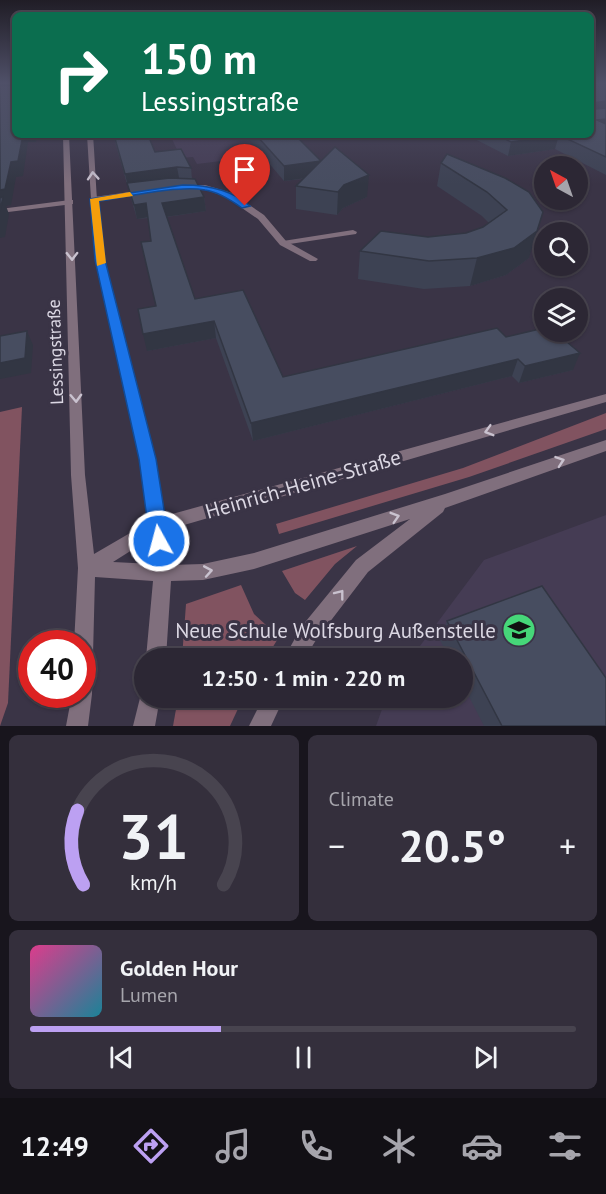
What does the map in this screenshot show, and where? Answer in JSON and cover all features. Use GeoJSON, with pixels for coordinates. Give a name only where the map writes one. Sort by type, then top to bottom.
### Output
{"type":"FeatureCollection","features":[{"type":"Feature","properties":{"kind":"street","name":"Lessingstraße"},"geometry":{"type":"LineString","coordinates":[[66,138],[78,475],[87,568],[84,630]]}},
{"type":"Feature","properties":{"kind":"street"},"geometry":{"type":"LineString","coordinates":[[90,138],[100,260],[146,450],[158,525],[162,573],[157,648]]}},
{"type":"Feature","properties":{"kind":"street"},"geometry":{"type":"LineString","coordinates":[[172,189],[205,187],[229,195],[261,217],[283,243],[313,259]]}},
{"type":"Feature","properties":{"kind":"street"},"geometry":{"type":"LineString","coordinates":[[94,199],[150,192]]}},
{"type":"Feature","properties":{"kind":"street"},"geometry":{"type":"LineString","coordinates":[[0,211],[70,202]]}},
{"type":"Feature","properties":{"kind":"street","name":"Heinrich-Heine-Straße"},"geometry":{"type":"LineString","coordinates":[[87,568],[158,525],[606,398]]}},
{"type":"Feature","properties":{"kind":"street"},"geometry":{"type":"LineString","coordinates":[[87,568],[162,573],[203,572],[254,561],[446,501],[606,445]]}},
{"type":"Feature","properties":{"kind":"street"},"geometry":{"type":"LineString","coordinates":[[300,648],[309,633],[362,566],[446,501]]}},
{"type":"Feature","properties":{"kind":"street"},"geometry":{"type":"LineString","coordinates":[[77,726],[80,708]]}},
{"type":"Feature","properties":{"kind":"street"},"geometry":{"type":"LineString","coordinates":[[144,726],[148,708]]}},
{"type":"Feature","properties":{"kind":"street"},"geometry":{"type":"LineString","coordinates":[[260,726],[269,708]]}},
{"type":"Feature","properties":{"kind":"lane"},"geometry":{"type":"LineString","coordinates":[[283,243],[353,232]]}},
{"type":"Feature","properties":{"kind":"shaded area"},"geometry":{"type":"Polygon","coordinates":[[[171,138],[248,138],[263,156],[197,164],[193,157],[181,158],[171,138]]]}},
{"type":"Feature","properties":{"kind":"shaded area"},"geometry":{"type":"Polygon","coordinates":[[[22,407],[8,703],[0,726],[0,412],[22,407]]]}},
{"type":"Feature","properties":{"kind":"shaded area"},"geometry":{"type":"Polygon","coordinates":[[[606,413],[606,429],[469,477],[279,534],[276,524],[463,468],[606,413]]]}},
{"type":"Feature","properties":{"kind":"shaded area","name":"Neue Schule Wolfsburg Außenstelle"},"geometry":{"type":"Polygon","coordinates":[[[606,515],[606,726],[376,726],[382,708],[473,708],[473,648],[418,648],[484,560],[606,515]]]}},
{"type":"Feature","properties":{"kind":"shaded area"},"geometry":{"type":"Polygon","coordinates":[[[357,546],[335,564],[305,600],[295,593],[282,571],[357,546]]]}},
{"type":"Feature","properties":{"kind":"shaded area"},"geometry":{"type":"Polygon","coordinates":[[[241,585],[254,614],[279,637],[272,648],[183,648],[186,604],[241,585]]]}},
{"type":"Feature","properties":{"kind":"shaded area"},"geometry":{"type":"Polygon","coordinates":[[[176,708],[238,708],[230,726],[173,726],[176,708]]]}},
{"type":"Feature","properties":{"kind":"building"},"geometry":{"type":"Polygon","coordinates":[[[0,117],[12,117],[12,138],[22,138],[18,161],[11,162],[5,189],[0,190],[0,117]]]}},
{"type":"Feature","properties":{"kind":"building"},"geometry":{"type":"Polygon","coordinates":[[[594,117],[606,117],[606,119],[597,120],[606,124],[606,157],[565,138],[594,138],[594,117]]]}},
{"type":"Feature","properties":{"kind":"building"},"geometry":{"type":"Polygon","coordinates":[[[115,138],[149,138],[155,152],[181,149],[191,168],[177,167],[125,174],[115,138]]]}},
{"type":"Feature","properties":{"kind":"building"},"geometry":{"type":"Polygon","coordinates":[[[259,138],[298,138],[321,161],[284,166],[259,138]]]}},
{"type":"Feature","properties":{"kind":"building"},"geometry":{"type":"Polygon","coordinates":[[[503,138],[538,138],[511,142],[503,138]]]}},
{"type":"Feature","properties":{"kind":"building"},"geometry":{"type":"Polygon","coordinates":[[[335,147],[369,175],[344,185],[338,192],[296,186],[335,147]]]}},
{"type":"Feature","properties":{"kind":"building"},"geometry":{"type":"Polygon","coordinates":[[[447,154],[505,178],[529,192],[534,199],[534,210],[543,212],[540,222],[534,222],[534,233],[514,248],[477,258],[429,261],[360,251],[381,231],[428,237],[466,233],[483,227],[507,210],[487,192],[441,163],[447,154]]]}},
{"type":"Feature","properties":{"kind":"building"},"geometry":{"type":"Polygon","coordinates":[[[170,178],[195,179],[204,197],[162,203],[195,299],[243,290],[283,377],[497,328],[506,337],[534,330],[534,342],[567,342],[580,353],[525,366],[518,359],[251,423],[214,321],[143,334],[138,309],[156,306],[141,242],[151,241],[146,203],[134,205],[127,183],[170,178]]]}},
{"type":"Feature","properties":{"kind":"building"},"geometry":{"type":"Polygon","coordinates":[[[27,331],[25,358],[0,363],[0,336],[27,331]]]}},
{"type":"Feature","properties":{"kind":"building"},"geometry":{"type":"Polygon","coordinates":[[[542,586],[606,678],[606,726],[502,726],[473,671],[473,648],[461,648],[447,621],[542,586]]]}},
{"type":"Feature","properties":{"kind":"slow traffic"},"geometry":{"type":"LineString","coordinates":[[101,263],[94,199],[130,194]]}},
{"type":"Feature","properties":{"kind":"place","name":"Neue Schule Wolfsburg Außenstelle"},"geometry":{"type":"Point","coordinates":[519,630]}},
{"type":"Feature","properties":{"kind":"route"},"geometry":{"type":"LineString","coordinates":[[159,541],[148,459],[100,260],[94,199],[183,187],[205,187],[229,195],[245,206]]}}]}
